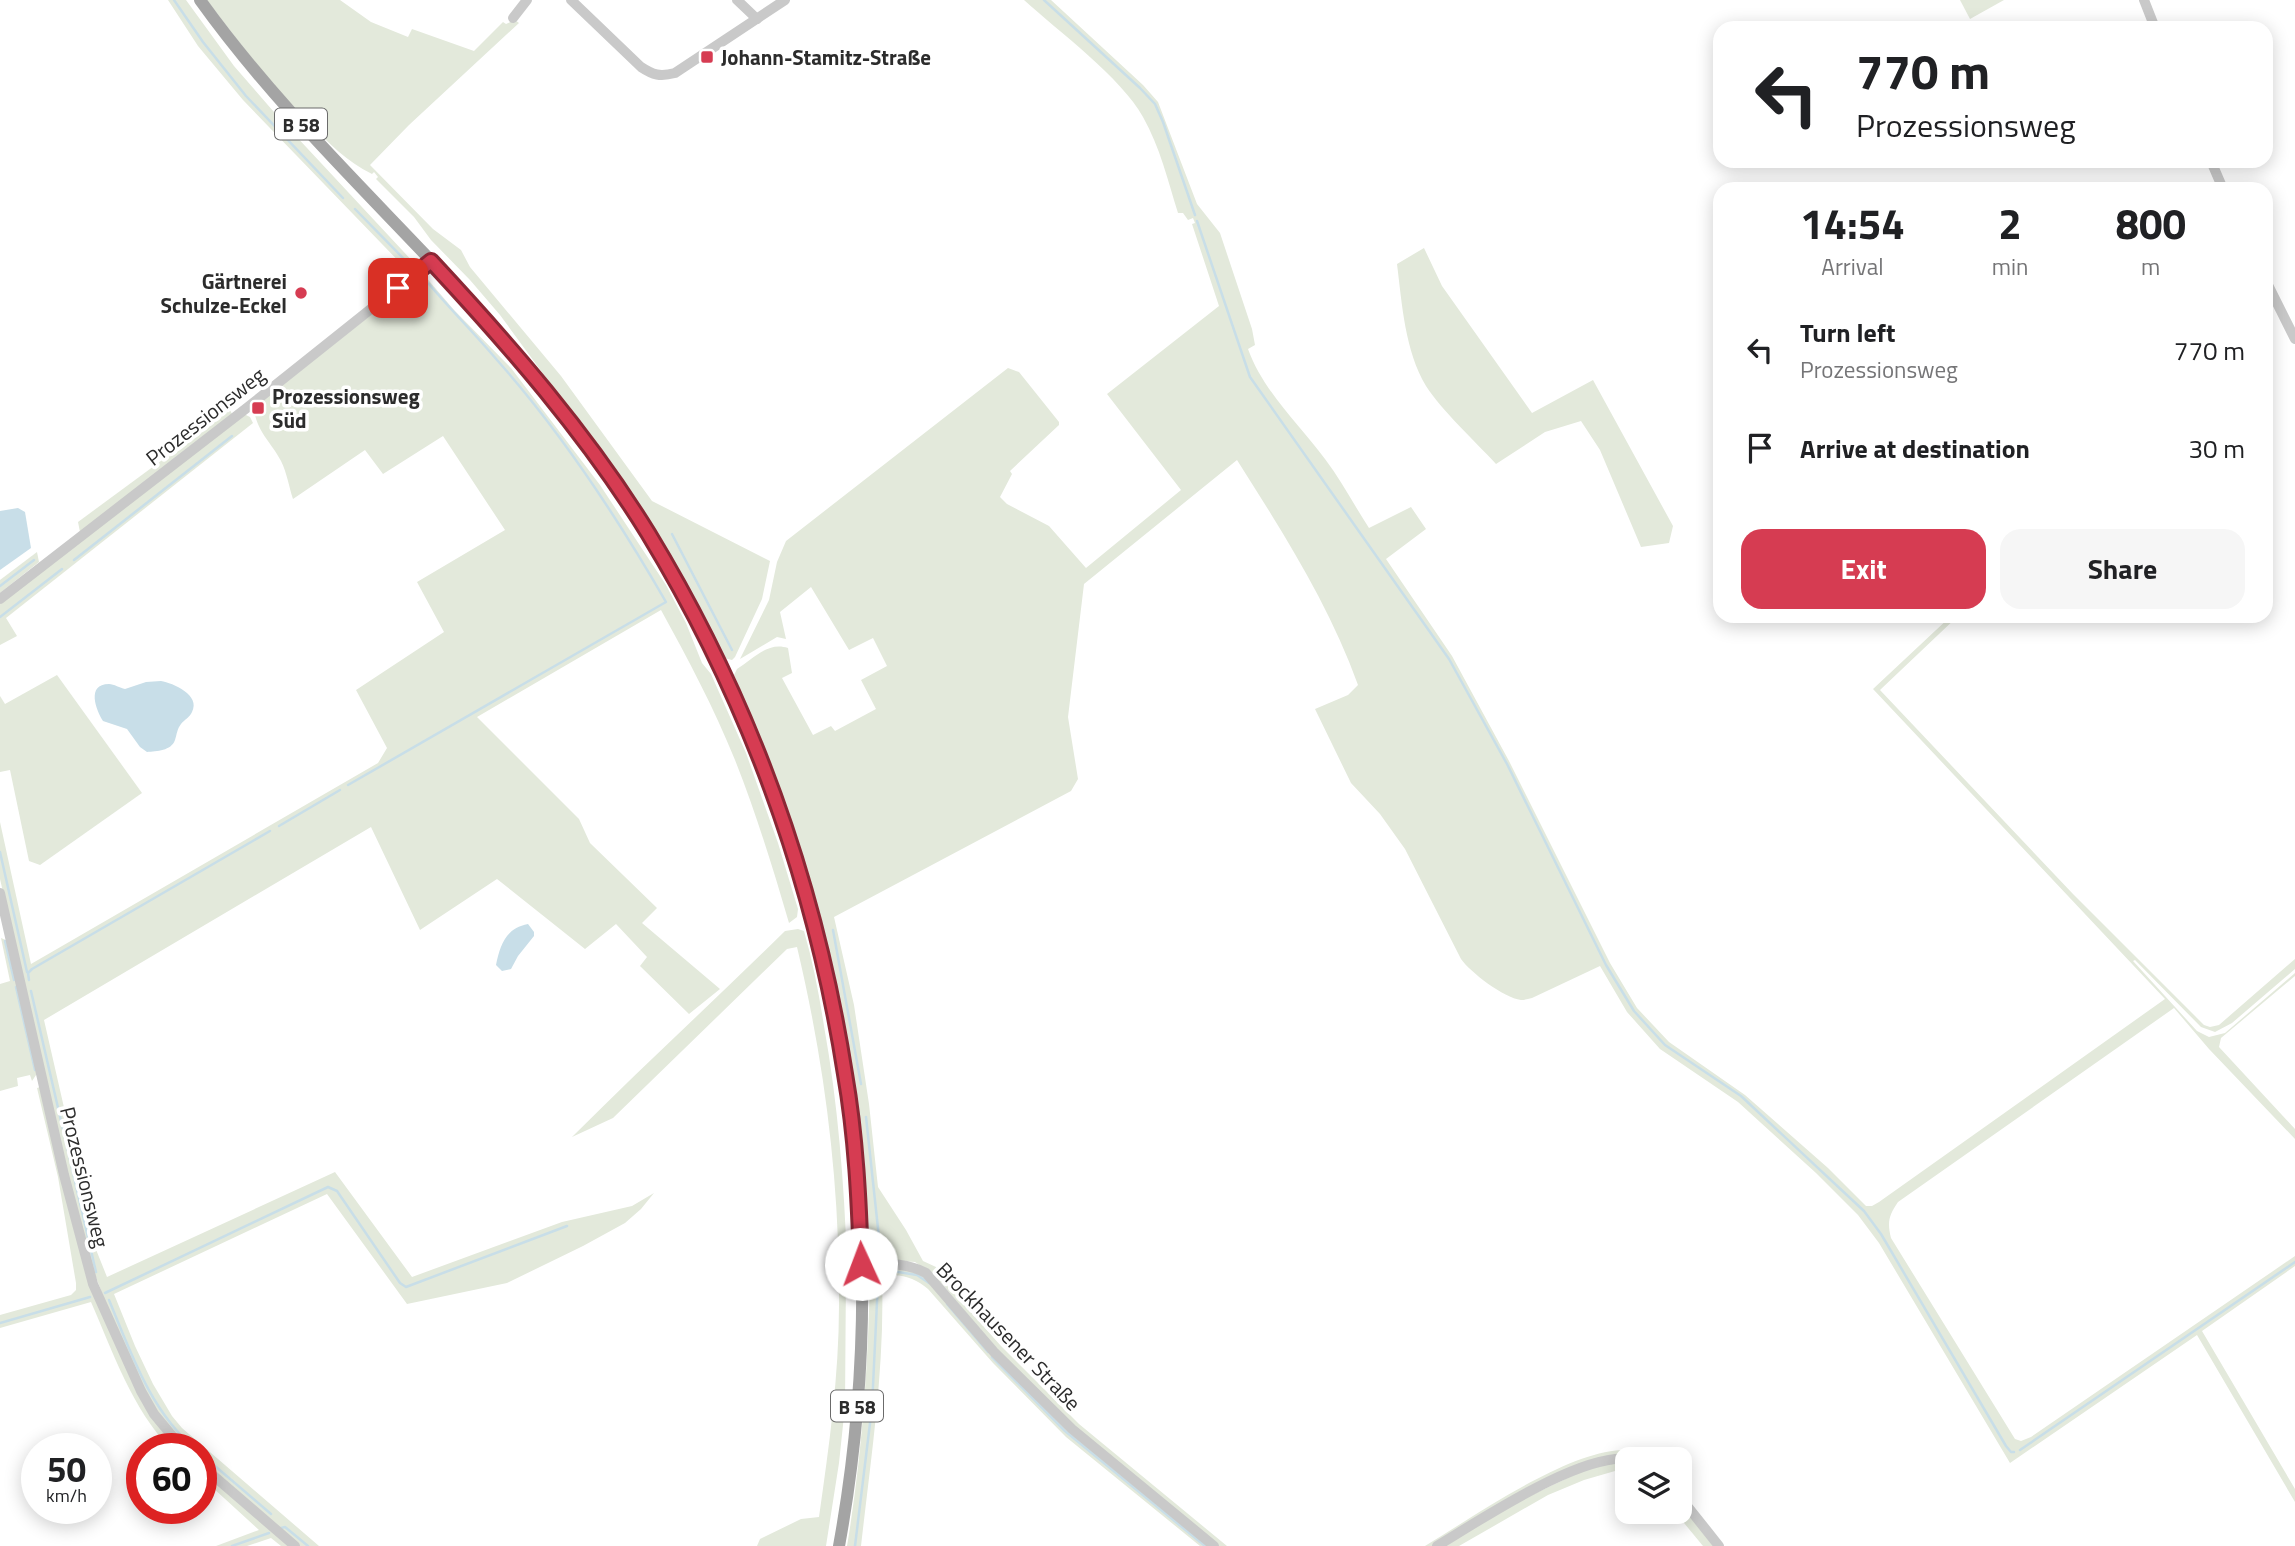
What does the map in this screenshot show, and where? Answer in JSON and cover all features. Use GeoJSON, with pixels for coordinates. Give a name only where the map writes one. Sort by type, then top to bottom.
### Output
{"type":"FeatureCollection","features":[{"type":"Feature","properties":{"kind":"main road","name":"B 58"},"geometry":{"type":"LineString","coordinates":[[201,1],[244,58],[290,112],[521,359],[611,478],[688,602],[723,670],[757,749],[802,877],[832,1000],[853,1132],[861,1264],[858,1394],[839,1546]]}},
{"type":"Feature","properties":{"kind":"street"},"geometry":{"type":"LineString","coordinates":[[513,18],[527,0]]}},
{"type":"Feature","properties":{"kind":"street"},"geometry":{"type":"LineString","coordinates":[[571,0],[641,66],[652,75],[663,76],[675,73],[786,0]]}},
{"type":"Feature","properties":{"kind":"street"},"geometry":{"type":"LineString","coordinates":[[737,0],[757,19]]}},
{"type":"Feature","properties":{"kind":"street"},"geometry":{"type":"LineString","coordinates":[[2144,0],[2152,21]]}},
{"type":"Feature","properties":{"kind":"street","name":"Prozessionsweg"},"geometry":{"type":"LineString","coordinates":[[0,599],[431,261]]}},
{"type":"Feature","properties":{"kind":"street"},"geometry":{"type":"LineString","coordinates":[[2273,296],[2295,339]]}},
{"type":"Feature","properties":{"kind":"street","name":"Prozessionsweg"},"geometry":{"type":"LineString","coordinates":[[0,893],[67,1187],[93,1284],[141,1391],[154,1414],[170,1433]]}},
{"type":"Feature","properties":{"kind":"street","name":"Brockhausener Straße"},"geometry":{"type":"LineString","coordinates":[[861,1264],[899,1264],[913,1266],[926,1273],[994,1352],[1072,1429],[1214,1546]]}},
{"type":"Feature","properties":{"kind":"street"},"geometry":{"type":"LineString","coordinates":[[1437,1546],[1518,1498],[1565,1474],[1615,1458]]}},
{"type":"Feature","properties":{"kind":"street"},"geometry":{"type":"LineString","coordinates":[[217,1479],[295,1546]]}},
{"type":"Feature","properties":{"kind":"street"},"geometry":{"type":"LineString","coordinates":[[1692,1512],[1719,1546]]}},
{"type":"Feature","properties":{"kind":"shaded area"},"geometry":{"type":"Polygon","coordinates":[[[168,0],[186,0],[234,66],[280,119],[416,265],[410,273],[243,100],[198,46],[168,0]]]}},
{"type":"Feature","properties":{"kind":"shaded area"},"geometry":{"type":"Polygon","coordinates":[[[207,0],[340,0],[371,22],[408,37],[412,29],[474,51],[503,22],[506,24],[515,20],[519,23],[370,165],[433,229],[461,250],[470,267],[561,376],[652,501],[770,561],[762,599],[732,660],[724,658],[660,537],[500,315],[431,240],[414,217],[376,179],[378,177],[374,172],[372,174],[346,158],[296,109],[256,64],[207,0]]]}},
{"type":"Feature","properties":{"kind":"shaded area"},"geometry":{"type":"Polygon","coordinates":[[[1024,0],[1051,0],[1158,102],[1197,204],[1220,233],[1252,329],[1255,345],[1248,349],[1263,379],[1331,467],[1369,528],[1411,507],[1426,529],[1386,559],[1452,656],[1509,761],[1610,963],[1637,1008],[1669,1042],[1745,1095],[1828,1168],[1866,1206],[1879,1202],[2165,999],[1873,689],[1944,623],[1951,623],[1880,690],[2073,894],[2204,1025],[2219,1025],[2295,959],[2295,969],[2232,1023],[2215,1032],[2201,1027],[2135,960],[2133,961],[2197,1031],[2209,1037],[2225,1033],[2295,973],[2295,976],[2221,1038],[2219,1047],[2295,1129],[2295,1139],[2209,1049],[2174,1008],[1898,1202],[1889,1223],[1891,1238],[2015,1439],[2021,1441],[2031,1437],[2295,1256],[2295,1266],[2202,1331],[2295,1489],[2295,1502],[2197,1335],[2010,1463],[1879,1243],[1858,1215],[1738,1102],[1660,1049],[1627,1012],[1600,966],[1532,998],[1521,1000],[1497,990],[1465,964],[1405,849],[1380,814],[1351,783],[1315,709],[1348,695],[1358,685],[1319,597],[1237,460],[1084,584],[1068,717],[1078,779],[1071,791],[834,917],[854,1005],[878,1187],[923,1261],[936,1267],[1001,1346],[1079,1424],[1227,1546],[1218,1546],[1075,1428],[997,1350],[929,1272],[915,1262],[874,1259],[870,1249],[852,1078],[840,1003],[821,920],[795,836],[734,675],[737,669],[767,649],[781,646],[788,648],[792,673],[782,678],[813,735],[831,726],[835,731],[876,709],[861,680],[887,666],[873,638],[849,650],[811,587],[780,612],[786,639],[777,637],[740,659],[769,600],[777,562],[786,541],[1008,368],[1019,372],[1059,425],[1010,471],[1012,474],[1000,497],[1007,504],[1049,526],[1086,568],[1181,490],[1107,394],[1219,306],[1192,224],[1195,223],[1193,218],[1188,220],[1183,213],[1178,213],[1149,128],[1133,102],[1088,56],[1024,0]]]}},
{"type":"Feature","properties":{"kind":"shaded area"},"geometry":{"type":"Polygon","coordinates":[[[1960,0],[2004,0],[1970,19],[1960,0]]]}},
{"type":"Feature","properties":{"kind":"shaded area"},"geometry":{"type":"Polygon","coordinates":[[[1424,248],[1442,286],[1532,413],[1593,380],[1673,526],[1669,543],[1641,547],[1600,450],[1581,421],[1545,432],[1496,464],[1441,406],[1426,386],[1413,358],[1397,264],[1424,248]]]}},
{"type":"Feature","properties":{"kind":"shaded area"},"geometry":{"type":"Polygon","coordinates":[[[424,275],[511,368],[600,485],[666,585],[686,623],[702,663],[711,674],[746,753],[778,843],[798,909],[797,917],[789,923],[735,760],[700,684],[661,610],[477,717],[579,819],[590,843],[657,908],[642,923],[720,989],[689,1014],[640,966],[647,957],[616,924],[585,949],[497,879],[420,930],[371,827],[44,1020],[97,1252],[107,1277],[335,1172],[412,1277],[562,1222],[632,1206],[654,1193],[625,1223],[507,1283],[407,1304],[327,1194],[114,1294],[153,1384],[172,1416],[188,1433],[172,1433],[155,1413],[123,1347],[85,1249],[0,879],[0,822],[31,964],[378,763],[387,748],[356,690],[444,632],[417,582],[505,530],[443,436],[383,474],[365,450],[293,499],[283,466],[257,423],[254,407],[424,275]]]}},
{"type":"Feature","properties":{"kind":"shaded area"},"geometry":{"type":"Polygon","coordinates":[[[229,408],[232,414],[80,532],[78,522],[229,408]]]}},
{"type":"Feature","properties":{"kind":"shaded area"},"geometry":{"type":"Polygon","coordinates":[[[244,414],[250,417],[253,423],[6,618],[17,636],[0,645],[0,604],[244,414]]]}},
{"type":"Feature","properties":{"kind":"shaded area"},"geometry":{"type":"Polygon","coordinates":[[[37,552],[39,562],[0,593],[0,580],[37,552]]]}},
{"type":"Feature","properties":{"kind":"shaded area"},"geometry":{"type":"Polygon","coordinates":[[[57,675],[142,793],[40,865],[29,861],[10,770],[0,772],[0,696],[5,704],[57,675]]]}},
{"type":"Feature","properties":{"kind":"shaded area"},"geometry":{"type":"Polygon","coordinates":[[[785,931],[804,931],[818,990],[833,1085],[840,1143],[847,1261],[839,1265],[829,1125],[816,1036],[797,947],[787,949],[613,1118],[572,1137],[785,931]]]}},
{"type":"Feature","properties":{"kind":"shaded area"},"geometry":{"type":"Polygon","coordinates":[[[1,938],[8,941],[38,1072],[32,1081],[30,1075],[17,1078],[18,1086],[0,1091],[0,984],[10,981],[1,938]]]}},
{"type":"Feature","properties":{"kind":"shaded area"},"geometry":{"type":"Polygon","coordinates":[[[40,1087],[80,1252],[138,1392],[167,1433],[157,1433],[134,1398],[91,1302],[0,1328],[0,1315],[71,1295],[76,1290],[58,1177],[37,1088],[40,1087]]]}},
{"type":"Feature","properties":{"kind":"shaded area"},"geometry":{"type":"Polygon","coordinates":[[[839,1265],[846,1270],[845,1406],[826,1546],[757,1546],[760,1539],[801,1519],[819,1517],[837,1358],[839,1265]]]}},
{"type":"Feature","properties":{"kind":"shaded area"},"geometry":{"type":"Polygon","coordinates":[[[899,1267],[923,1276],[992,1353],[1210,1546],[1200,1546],[1066,1437],[993,1363],[928,1289],[912,1279],[895,1275],[882,1277],[879,1378],[861,1546],[847,1546],[863,1412],[870,1277],[877,1271],[899,1267]]]}},
{"type":"Feature","properties":{"kind":"shaded area"},"geometry":{"type":"Polygon","coordinates":[[[1615,1451],[1615,1455],[1595,1459],[1565,1471],[1516,1496],[1432,1546],[1425,1546],[1520,1488],[1573,1462],[1615,1451]]]}},
{"type":"Feature","properties":{"kind":"shaded area"},"geometry":{"type":"Polygon","coordinates":[[[217,1458],[319,1546],[299,1546],[217,1476],[217,1458]]]}},
{"type":"Feature","properties":{"kind":"shaded area"},"geometry":{"type":"Polygon","coordinates":[[[1615,1463],[1615,1471],[1548,1495],[1459,1546],[1442,1546],[1519,1501],[1595,1465],[1615,1463]]]}},
{"type":"Feature","properties":{"kind":"shaded area"},"geometry":{"type":"Polygon","coordinates":[[[217,1483],[291,1546],[281,1546],[271,1538],[247,1546],[216,1546],[259,1530],[217,1492],[217,1483]]]}},
{"type":"Feature","properties":{"kind":"shaded area"},"geometry":{"type":"Polygon","coordinates":[[[1692,1517],[1715,1546],[1703,1546],[1685,1524],[1692,1524],[1692,1517]]]}},
{"type":"Feature","properties":{"kind":"water"},"geometry":{"type":"Polygon","coordinates":[[[18,508],[25,512],[31,548],[0,570],[0,511],[18,508]]]}},
{"type":"Feature","properties":{"kind":"water"},"geometry":{"type":"Polygon","coordinates":[[[161,681],[184,691],[193,700],[194,706],[191,714],[180,726],[173,744],[163,750],[147,752],[127,729],[103,721],[95,693],[102,685],[111,684],[125,689],[146,682],[161,681]]]}},
{"type":"Feature","properties":{"kind":"water"},"geometry":{"type":"Polygon","coordinates":[[[528,924],[534,936],[511,969],[502,971],[496,965],[505,939],[514,929],[528,924]]]}},
{"type":"Feature","properties":{"kind":"waterway"},"geometry":{"type":"LineString","coordinates":[[174,0],[246,96],[343,198]]}},
{"type":"Feature","properties":{"kind":"waterway"},"geometry":{"type":"LineString","coordinates":[[1044,0],[1155,104],[1195,215]]}},
{"type":"Feature","properties":{"kind":"waterway"},"geometry":{"type":"LineString","coordinates":[[355,209],[404,259]]}},
{"type":"Feature","properties":{"kind":"waterway"},"geometry":{"type":"LineString","coordinates":[[1197,221],[1250,377],[1449,659],[1507,764],[1606,965],[1634,1011],[1665,1045],[1741,1096],[1864,1211],[1881,1234],[2006,1446],[2014,1452]]}},
{"type":"Feature","properties":{"kind":"waterway"},"geometry":{"type":"LineString","coordinates":[[348,785],[666,602],[588,476],[489,350],[429,284],[425,283],[403,298]]}},
{"type":"Feature","properties":{"kind":"waterway"},"geometry":{"type":"LineString","coordinates":[[74,560],[232,436]]}},
{"type":"Feature","properties":{"kind":"waterway"},"geometry":{"type":"LineString","coordinates":[[672,534],[732,650]]}},
{"type":"Feature","properties":{"kind":"waterway"},"geometry":{"type":"LineString","coordinates":[[0,586],[34,560]]}},
{"type":"Feature","properties":{"kind":"waterway"},"geometry":{"type":"LineString","coordinates":[[0,617],[62,569]]}},
{"type":"Feature","properties":{"kind":"waterway"},"geometry":{"type":"LineString","coordinates":[[279,826],[340,790]]}},
{"type":"Feature","properties":{"kind":"waterway"},"geometry":{"type":"LineString","coordinates":[[29,980],[28,973],[32,969],[270,831]]}},
{"type":"Feature","properties":{"kind":"waterway"},"geometry":{"type":"LineString","coordinates":[[0,852],[27,972]]}},
{"type":"Feature","properties":{"kind":"waterway"},"geometry":{"type":"LineString","coordinates":[[833,930],[861,1084]]}},
{"type":"Feature","properties":{"kind":"waterway"},"geometry":{"type":"LineString","coordinates":[[5,941],[14,980]]}},
{"type":"Feature","properties":{"kind":"waterway"},"geometry":{"type":"LineString","coordinates":[[16,987],[35,1070]]}},
{"type":"Feature","properties":{"kind":"waterway"},"geometry":{"type":"LineString","coordinates":[[31,991],[96,1272]]}},
{"type":"Feature","properties":{"kind":"waterway"},"geometry":{"type":"LineString","coordinates":[[866,1117],[880,1247]]}},
{"type":"Feature","properties":{"kind":"waterway"},"geometry":{"type":"LineString","coordinates":[[105,1293],[328,1187],[337,1191],[400,1283],[406,1287],[567,1226]]}},
{"type":"Feature","properties":{"kind":"waterway"},"geometry":{"type":"LineString","coordinates":[[2020,1450],[2295,1262]]}},
{"type":"Feature","properties":{"kind":"waterway"},"geometry":{"type":"LineString","coordinates":[[886,1270],[917,1275],[929,1283]]}},
{"type":"Feature","properties":{"kind":"waterway"},"geometry":{"type":"LineString","coordinates":[[855,1546],[872,1407],[878,1281]]}},
{"type":"Feature","properties":{"kind":"waterway"},"geometry":{"type":"LineString","coordinates":[[0,1323],[90,1297]]}},
{"type":"Feature","properties":{"kind":"waterway"},"geometry":{"type":"LineString","coordinates":[[109,1300],[143,1380],[178,1433]]}},
{"type":"Feature","properties":{"kind":"waterway"},"geometry":{"type":"LineString","coordinates":[[947,1304],[988,1352]]}},
{"type":"Feature","properties":{"kind":"waterway"},"geometry":{"type":"LineString","coordinates":[[992,1357],[1065,1431],[1205,1546]]}},
{"type":"Feature","properties":{"kind":"waterway"},"geometry":{"type":"LineString","coordinates":[[217,1468],[271,1514]]}},
{"type":"Feature","properties":{"kind":"waterway"},"geometry":{"type":"LineString","coordinates":[[281,1528],[285,1527],[308,1546]]}},
{"type":"Feature","properties":{"kind":"waterway"},"geometry":{"type":"LineString","coordinates":[[232,1546],[269,1533]]}},
{"type":"Feature","properties":{"kind":"place","name":"Johann-Stamitz-Straße"},"geometry":{"type":"Point","coordinates":[707,57]}},
{"type":"Feature","properties":{"kind":"place","name":"Gärtnerei Schulze-Eckel"},"geometry":{"type":"Point","coordinates":[301,293]}},
{"type":"Feature","properties":{"kind":"place","name":"Prozessionsweg Süd"},"geometry":{"type":"Point","coordinates":[258,408]}},
{"type":"Feature","properties":{"kind":"route"},"geometry":{"type":"LineString","coordinates":[[398,288],[431,261],[521,359],[611,478],[647,532],[688,602],[723,670],[757,749],[790,838],[813,918],[846,1076],[858,1190],[861,1264]]}}]}
